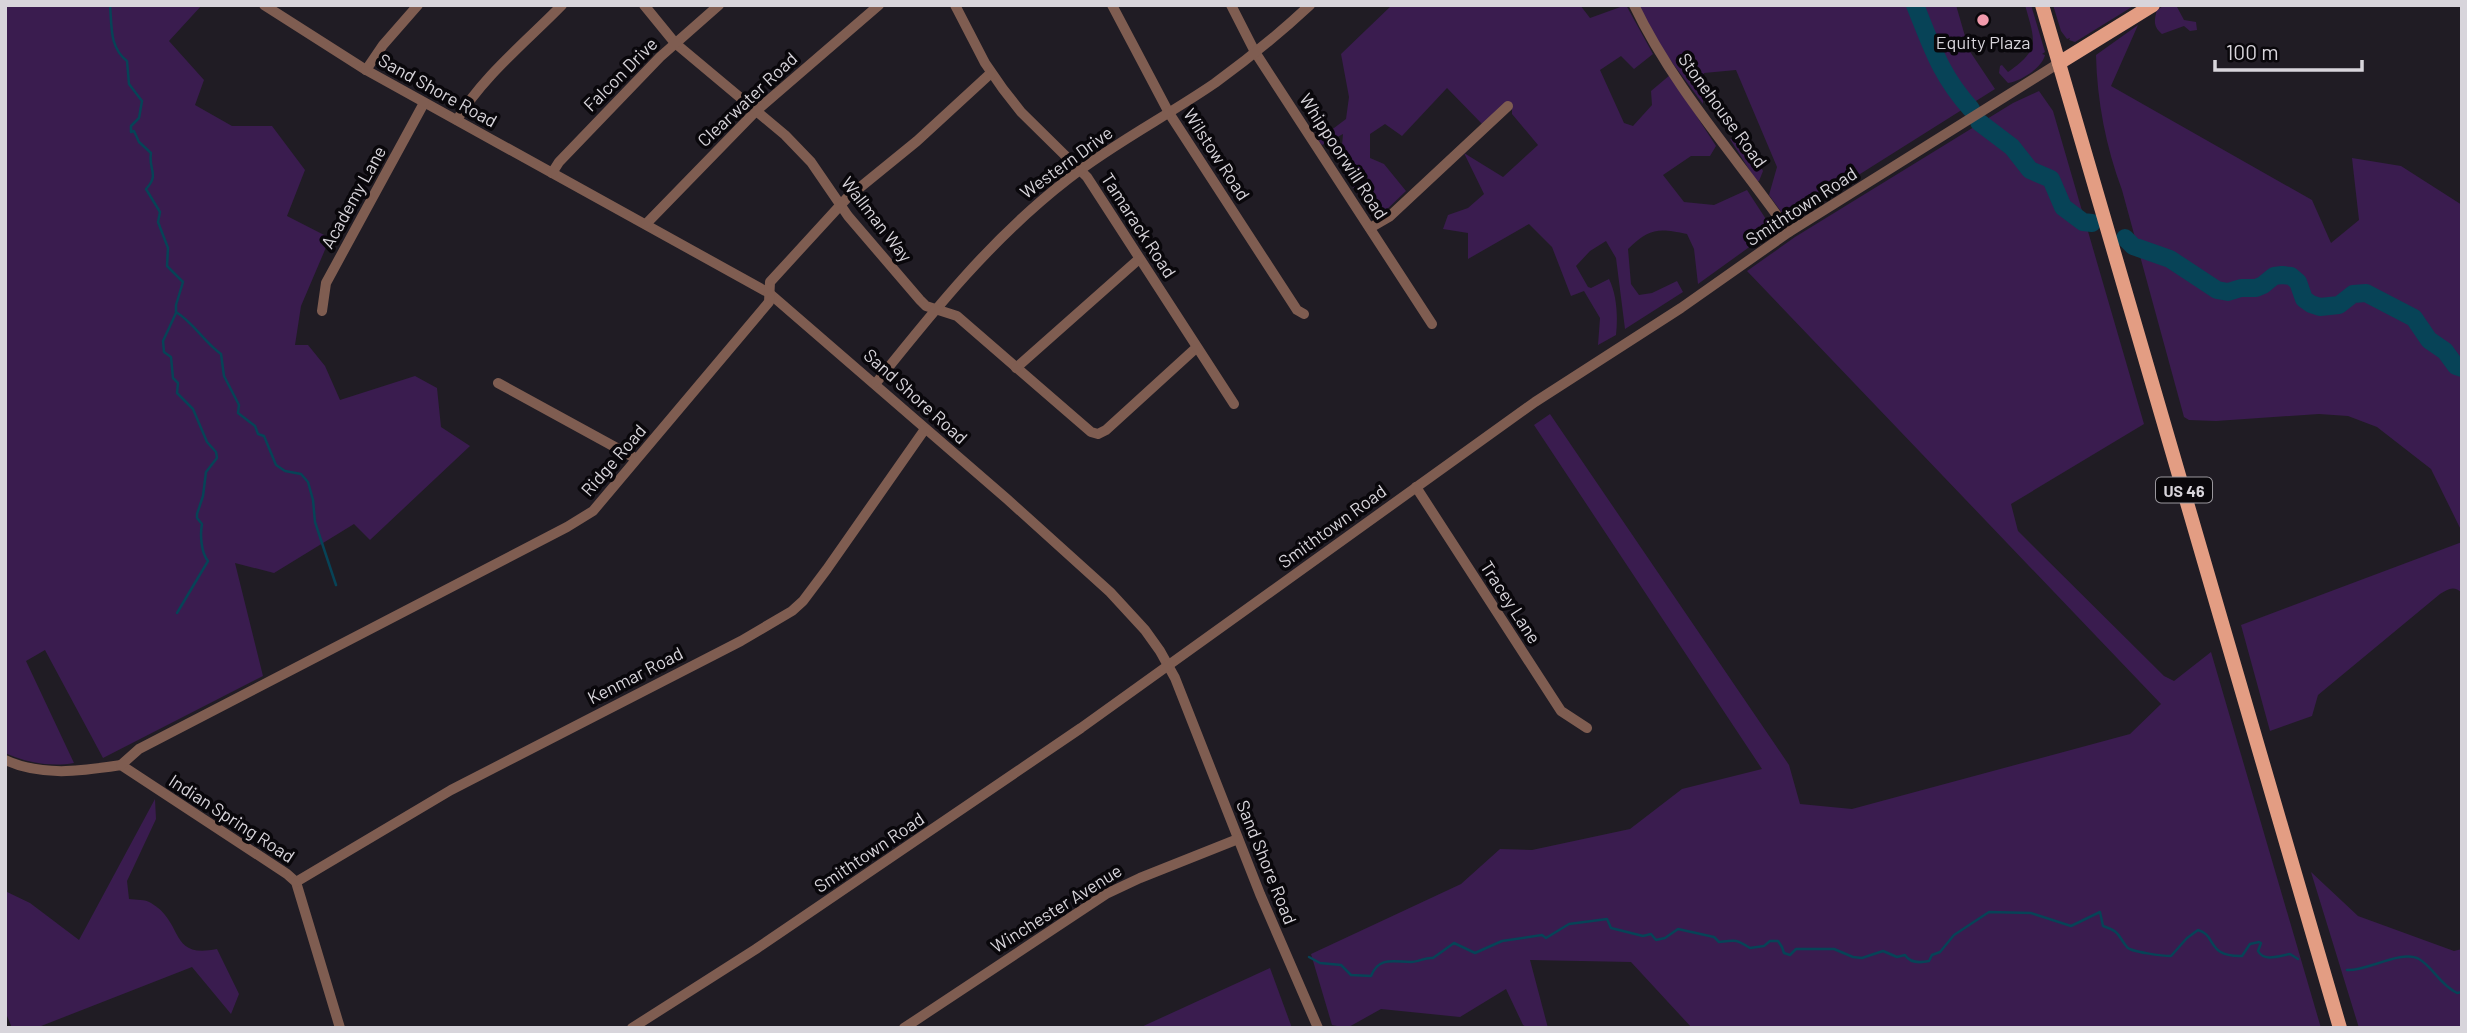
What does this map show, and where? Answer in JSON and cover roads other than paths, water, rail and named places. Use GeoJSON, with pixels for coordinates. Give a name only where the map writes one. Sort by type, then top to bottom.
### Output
{"type":"FeatureCollection","features":[{"type":"Feature","properties":{"kind":"main road","name":"US 46"},"geometry":{"type":"LineString","coordinates":[[2042,5],[2340,1028]]}},
{"type":"Feature","properties":{"kind":"main road"},"geometry":{"type":"LineString","coordinates":[[2059,63],[2153,5]]}},
{"type":"Feature","properties":{"kind":"street","name":"Sand Shore Road"},"geometry":{"type":"LineString","coordinates":[[264,5],[280,10],[366,71],[769,293],[876,383],[1120,601],[1145,630],[1169,667],[1318,1028]]}},
{"type":"Feature","properties":{"kind":"street"},"geometry":{"type":"LineString","coordinates":[[366,71],[383,45],[418,5]]}},
{"type":"Feature","properties":{"kind":"street"},"geometry":{"type":"LineString","coordinates":[[457,120],[464,108],[498,70],[562,5]]}},
{"type":"Feature","properties":{"kind":"street","name":"Wallman Way"},"geometry":{"type":"LineString","coordinates":[[644,5],[676,43],[785,135],[811,162],[841,205],[926,306],[957,316],[1091,432],[1098,434],[1106,430],[1196,348]]}},
{"type":"Feature","properties":{"kind":"street","name":"Falcon Drive"},"geometry":{"type":"LineString","coordinates":[[552,173],[559,162],[676,43],[719,5]]}},
{"type":"Feature","properties":{"kind":"street","name":"Clearwater Road"},"geometry":{"type":"LineString","coordinates":[[646,225],[756,111],[879,5]]}},
{"type":"Feature","properties":{"kind":"street","name":"Tamarack Road"},"geometry":{"type":"LineString","coordinates":[[955,5],[991,73],[1021,112],[1081,170],[1234,404]]}},
{"type":"Feature","properties":{"kind":"street","name":"Wilstow Road"},"geometry":{"type":"LineString","coordinates":[[1112,5],[1169,113],[1297,310],[1304,314]]}},
{"type":"Feature","properties":{"kind":"street","name":"Whippoorwill Road"},"geometry":{"type":"LineString","coordinates":[[1231,5],[1255,52],[1432,324]]}},
{"type":"Feature","properties":{"kind":"street","name":"Western Drive"},"geometry":{"type":"LineString","coordinates":[[876,383],[936,308],[989,248],[1025,213],[1081,170],[1214,84],[1310,5]]}},
{"type":"Feature","properties":{"kind":"street","name":"Stonehouse Road"},"geometry":{"type":"LineString","coordinates":[[1634,5],[1653,42],[1676,77],[1789,232]]}},
{"type":"Feature","properties":{"kind":"street","name":"Smithtown Road"},"geometry":{"type":"LineString","coordinates":[[632,1028],[756,949],[1169,667],[1535,402],[1681,309],[1789,232],[2059,63]]}},
{"type":"Feature","properties":{"kind":"street","name":"Ridge Road"},"geometry":{"type":"LineString","coordinates":[[121,765],[139,749],[593,511],[769,302],[770,282],[847,198],[917,141],[991,73]]}},
{"type":"Feature","properties":{"kind":"street","name":"Academy Lane"},"geometry":{"type":"LineString","coordinates":[[322,311],[326,284],[424,103]]}},
{"type":"Feature","properties":{"kind":"street"},"geometry":{"type":"LineString","coordinates":[[1370,228],[1389,217],[1508,106]]}},
{"type":"Feature","properties":{"kind":"street"},"geometry":{"type":"LineString","coordinates":[[1016,368],[1139,259]]}},
{"type":"Feature","properties":{"kind":"street"},"geometry":{"type":"LineString","coordinates":[[498,383],[635,458]]}},
{"type":"Feature","properties":{"kind":"street","name":"Kenmar Road"},"geometry":{"type":"LineString","coordinates":[[296,882],[452,790],[741,641],[792,611],[827,569],[925,429]]}},
{"type":"Feature","properties":{"kind":"street","name":"Tracey Lane"},"geometry":{"type":"LineString","coordinates":[[1416,487],[1561,711],[1587,728]]}},
{"type":"Feature","properties":{"kind":"street"},"geometry":{"type":"LineString","coordinates":[[5,760],[48,771],[121,765]]}},
{"type":"Feature","properties":{"kind":"street","name":"Indian Spring Road"},"geometry":{"type":"LineString","coordinates":[[121,765],[296,882],[340,1028]]}},
{"type":"Feature","properties":{"kind":"street","name":"Winchester Avenue"},"geometry":{"type":"LineString","coordinates":[[904,1028],[1106,894],[1238,839]]}},
{"type":"Feature","properties":{"kind":"waterway"},"geometry":{"type":"LineString","coordinates":[[110,5],[114,43],[127,61],[129,84],[142,101],[139,118],[131,126],[131,132],[134,131],[139,142],[151,153],[153,176],[146,189],[160,212],[158,222],[168,248],[167,266],[183,282],[176,312],[221,354],[224,376],[239,405],[238,413],[255,426],[258,434],[264,436],[276,465],[285,471],[301,474],[308,482],[315,522],[336,585]]}},
{"type":"Feature","properties":{"kind":"waterway"},"geometry":{"type":"LineString","coordinates":[[1915,5],[1944,72],[1971,109]]}},
{"type":"Feature","properties":{"kind":"waterway"},"geometry":{"type":"LineString","coordinates":[[1979,122],[2012,147],[2030,170],[2051,179],[2063,207],[2083,222],[2092,223]]}},
{"type":"Feature","properties":{"kind":"waterway"},"geometry":{"type":"LineString","coordinates":[[2125,238],[2133,246],[2170,259],[2217,290],[2228,292],[2241,288],[2256,288],[2274,276],[2282,275],[2291,276],[2298,282],[2304,299],[2320,307],[2339,305],[2353,294],[2366,293],[2414,318],[2429,340],[2445,351],[2456,366],[2462,368]]}},
{"type":"Feature","properties":{"kind":"waterway"},"geometry":{"type":"LineString","coordinates":[[176,313],[163,341],[164,352],[171,357],[173,378],[178,383],[177,393],[193,409],[217,458],[206,472],[197,514],[202,524],[202,543],[208,561],[177,613]]}},
{"type":"Feature","properties":{"kind":"waterway"},"geometry":{"type":"LineString","coordinates":[[1309,957],[1320,963],[1341,965],[1351,975],[1371,976],[1378,965],[1383,963],[1433,958],[1454,943],[1475,953],[1502,941],[1542,935],[1546,938],[1569,924],[1607,919],[1611,928],[1643,936],[1651,934],[1656,940],[1665,938],[1678,929],[1714,937],[1719,942],[1738,942],[1750,948],[1778,941],[1784,953],[1790,955],[1796,949],[1834,949],[1862,958],[1883,951],[1897,957],[1905,955],[1912,961],[1922,962],[1929,961],[1954,935],[1989,912],[2031,913],[2071,926],[2100,912],[2103,926],[2116,932],[2129,949],[2140,952],[2171,956],[2198,930],[2208,936],[2217,950],[2223,953],[2242,956],[2250,944],[2259,942],[2258,951],[2264,956],[2290,954],[2298,959]]}},
{"type":"Feature","properties":{"kind":"waterway"},"geometry":{"type":"LineString","coordinates":[[2347,970],[2412,957],[2424,962],[2451,989],[2457,993],[2462,992]]}},
{"type":"Feature","properties":{"kind":"place","name":"Equity Plaza"},"geometry":{"type":"Point","coordinates":[1983,20]}}]}
